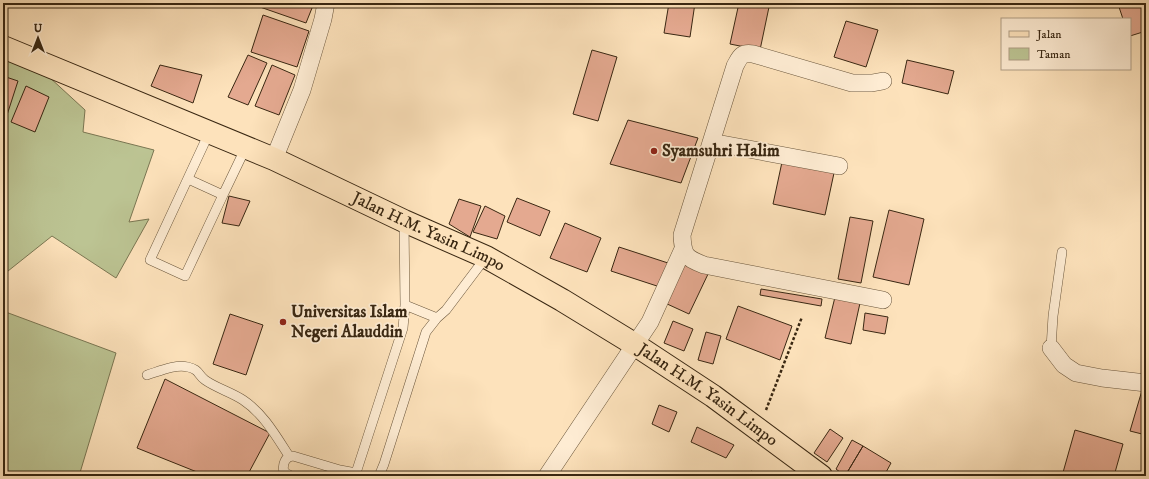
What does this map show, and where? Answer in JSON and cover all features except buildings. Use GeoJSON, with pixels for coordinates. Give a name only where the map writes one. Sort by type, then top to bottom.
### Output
{"type":"FeatureCollection","features":[{"type":"Feature","properties":{"kind":"main road","name":"Jalan H.M. Yasin Limpo"},"geometry":{"type":"LineString","coordinates":[[3,47],[274,159],[404,221],[486,257],[562,300],[634,344],[713,396],[821,476]]}},
{"type":"Feature","properties":{"kind":"street"},"geometry":{"type":"LineString","coordinates":[[274,159],[302,90],[326,3]]}},
{"type":"Feature","properties":{"kind":"street"},"geometry":{"type":"LineString","coordinates":[[547,476],[650,322],[683,249],[682,235],[738,60],[744,53],[753,54],[852,83],[867,84],[883,82]]}},
{"type":"Feature","properties":{"kind":"street"},"geometry":{"type":"LineString","coordinates":[[711,142],[839,166]]}},
{"type":"Feature","properties":{"kind":"street"},"geometry":{"type":"LineString","coordinates":[[683,249],[691,260],[704,265],[884,300]]}},
{"type":"Feature","properties":{"kind":"street"},"geometry":{"type":"LineString","coordinates":[[1051,348],[1064,365],[1076,373],[1102,378],[1146,383]]}},
{"type":"Feature","properties":{"kind":"lane"},"geometry":{"type":"LineString","coordinates":[[210,133],[150,260],[185,276],[246,148]]}},
{"type":"Feature","properties":{"kind":"lane"},"geometry":{"type":"LineString","coordinates":[[188,179],[223,195]]}},
{"type":"Feature","properties":{"kind":"lane"},"geometry":{"type":"LineString","coordinates":[[289,456],[293,456],[339,473],[356,475],[403,328],[405,304],[404,221]]}},
{"type":"Feature","properties":{"kind":"lane"},"geometry":{"type":"LineString","coordinates":[[1051,348],[1053,316],[1062,252]]}},
{"type":"Feature","properties":{"kind":"lane"},"geometry":{"type":"LineString","coordinates":[[379,476],[426,332],[436,318],[446,310],[486,257]]}},
{"type":"Feature","properties":{"kind":"lane"},"geometry":{"type":"LineString","coordinates":[[405,304],[436,318]]}},
{"type":"Feature","properties":{"kind":"lane"},"geometry":{"type":"LineString","coordinates":[[147,375],[178,366],[196,370],[203,379],[242,399],[254,409],[272,430],[289,456]]}},
{"type":"Feature","properties":{"kind":"lane"},"geometry":{"type":"LineString","coordinates":[[289,456],[286,458],[283,468],[284,472],[291,476]]}},
{"type":"Feature","properties":{"kind":"path"},"geometry":{"type":"LineString","coordinates":[[758,430],[802,317]]}},
{"type":"Feature","properties":{"kind":"green space"},"geometry":{"type":"Polygon","coordinates":[[[3,58],[48,76],[85,110],[83,132],[154,150],[129,222],[149,219],[116,278],[52,236],[3,275],[3,58]]]}},
{"type":"Feature","properties":{"kind":"green space"},"geometry":{"type":"Polygon","coordinates":[[[3,311],[116,353],[79,476],[3,476],[3,311]]]}},
{"type":"Feature","properties":{"kind":"place","name":"Syamsuhri Halim"},"geometry":{"type":"Point","coordinates":[654,151]}},
{"type":"Feature","properties":{"kind":"place","name":"Universitas Islam Negeri Alauddin"},"geometry":{"type":"Point","coordinates":[283,322]}}]}
